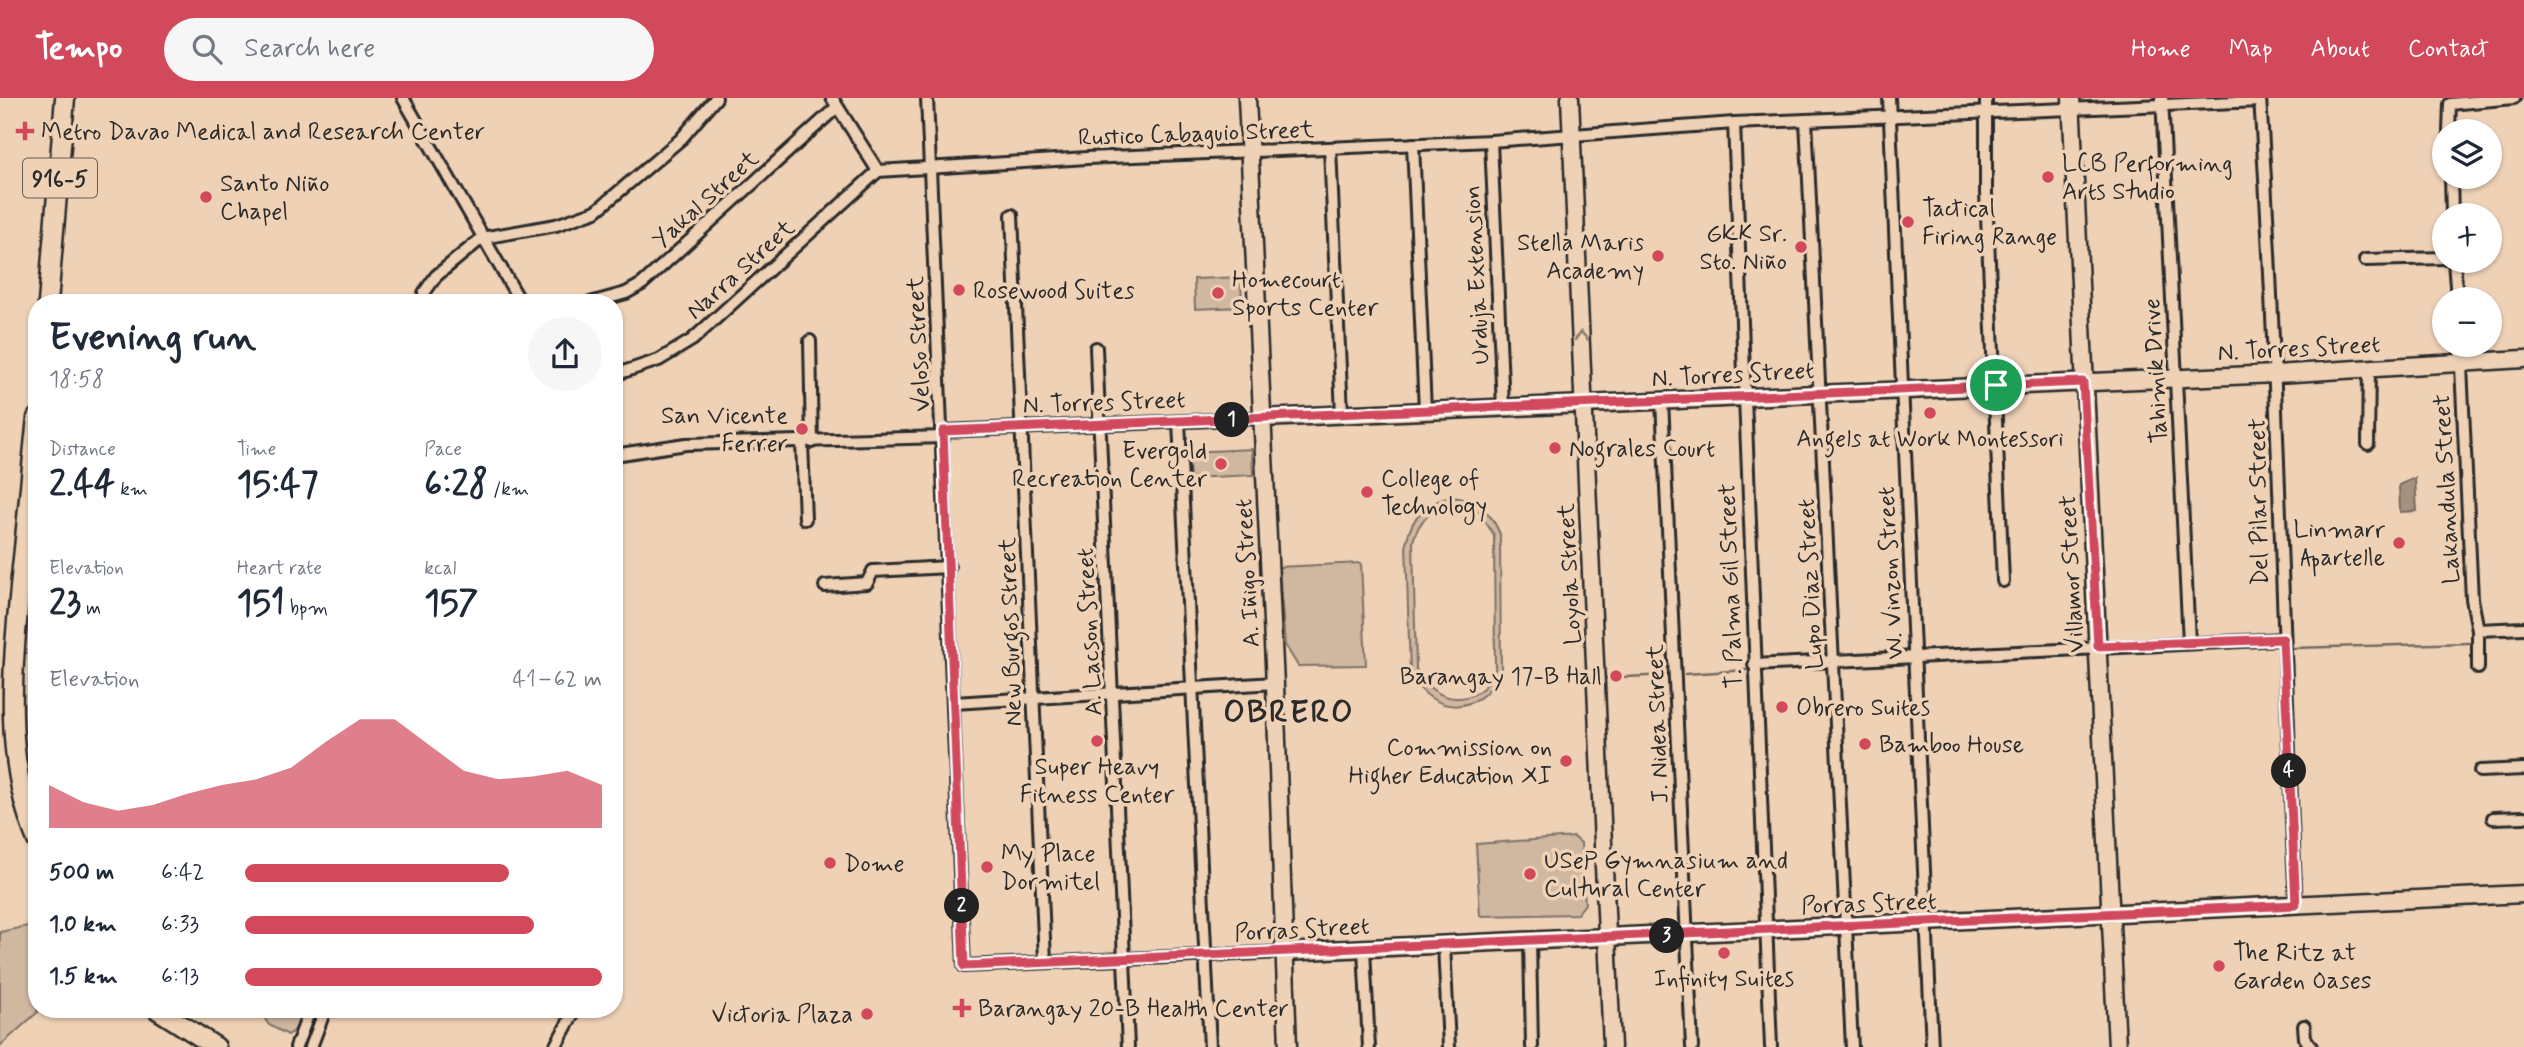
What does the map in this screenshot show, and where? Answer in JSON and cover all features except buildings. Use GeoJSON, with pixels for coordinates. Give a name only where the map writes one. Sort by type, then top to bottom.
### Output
{"type":"FeatureCollection","features":[{"type":"Feature","properties":{"kind":"main road","name":"916-5"},"geometry":{"type":"LineString","coordinates":[[49,294],[65,98]]}},
{"type":"Feature","properties":{"kind":"main road"},"geometry":{"type":"LineString","coordinates":[[28,517],[12,694],[15,749],[28,814]]}},
{"type":"Feature","properties":{"kind":"main road"},"geometry":{"type":"LineString","coordinates":[[171,1018],[216,1047]]}},
{"type":"Feature","properties":{"kind":"street"},"geometry":{"type":"LineString","coordinates":[[403,98],[516,294]]}},
{"type":"Feature","properties":{"kind":"street"},"geometry":{"type":"LineString","coordinates":[[426,294],[426,289],[482,238],[556,225],[596,211],[681,138],[716,98]]}},
{"type":"Feature","properties":{"kind":"street","name":"Veloso Street"},"geometry":{"type":"LineString","coordinates":[[927,98],[944,434],[964,966]]}},
{"type":"Feature","properties":{"kind":"street","name":"A. Iñigo Street"},"geometry":{"type":"LineString","coordinates":[[1247,98],[1275,682],[1288,1047]]}},
{"type":"Feature","properties":{"kind":"street","name":"Loyola Street"},"geometry":{"type":"LineString","coordinates":[[1570,98],[1612,1047]]}},
{"type":"Feature","properties":{"kind":"street","name":"W. Vinzon Street"},"geometry":{"type":"LineString","coordinates":[[1889,98],[1932,1047]]}},
{"type":"Feature","properties":{"kind":"street"},"geometry":{"type":"LineString","coordinates":[[1986,98],[1986,193],[2003,581]]}},
{"type":"Feature","properties":{"kind":"street"},"geometry":{"type":"LineString","coordinates":[[2449,119],[2450,104],[2514,98]]}},
{"type":"Feature","properties":{"kind":"street","name":"Rustico Cabaguio Street"},"geometry":{"type":"LineString","coordinates":[[878,171],[1490,141],[1734,122],[1987,112],[2071,104],[2260,100]]}},
{"type":"Feature","properties":{"kind":"street","name":"Del Pilar Street"},"geometry":{"type":"LineString","coordinates":[[2260,100],[2276,374],[2283,639],[2296,905]]}},
{"type":"Feature","properties":{"kind":"street"},"geometry":{"type":"LineString","coordinates":[[835,102],[878,171]]}},
{"type":"Feature","properties":{"kind":"street","name":"Yakal Street"},"geometry":{"type":"LineString","coordinates":[[623,294],[642,284],[835,102]]}},
{"type":"Feature","properties":{"kind":"street","name":"Tahimik Drive"},"geometry":{"type":"LineString","coordinates":[[2162,102],[2189,642]]}},
{"type":"Feature","properties":{"kind":"street","name":"Villamor Street"},"geometry":{"type":"LineString","coordinates":[[2071,104],[2117,1047]]}},
{"type":"Feature","properties":{"kind":"street","name":"Lupo Diaz Street"},"geometry":{"type":"LineString","coordinates":[[1805,120],[1835,661],[1852,1047]]}},
{"type":"Feature","properties":{"kind":"street","name":"T. Palma Gil Street"},"geometry":{"type":"LineString","coordinates":[[1734,122],[1771,1047]]}},
{"type":"Feature","properties":{"kind":"street","name":"Urduja Extension"},"geometry":{"type":"LineString","coordinates":[[1490,141],[1503,407]]}},
{"type":"Feature","properties":{"kind":"street"},"geometry":{"type":"LineString","coordinates":[[1413,144],[1425,411]]}},
{"type":"Feature","properties":{"kind":"street"},"geometry":{"type":"LineString","coordinates":[[1330,148],[1342,414]]}},
{"type":"Feature","properties":{"kind":"street","name":"Narra Street"},"geometry":{"type":"LineString","coordinates":[[623,372],[659,360],[692,340],[878,171]]}},
{"type":"Feature","properties":{"kind":"street","name":"New Burgos Street"},"geometry":{"type":"LineString","coordinates":[[1012,215],[1045,961]]}},
{"type":"Feature","properties":{"kind":"street"},"geometry":{"type":"LineString","coordinates":[[2365,260],[2432,258]]}},
{"type":"Feature","properties":{"kind":"street"},"geometry":{"type":"LineString","coordinates":[[805,519],[810,341]]}},
{"type":"Feature","properties":{"kind":"street","name":"A. Lacson Street"},"geometry":{"type":"LineString","coordinates":[[1096,348],[1128,1047]]}},
{"type":"Feature","properties":{"kind":"street","name":"Lakandula Street"},"geometry":{"type":"LineString","coordinates":[[2461,357],[2472,599],[2478,630],[2479,668]]}},
{"type":"Feature","properties":{"kind":"street","name":"N. Torres Street"},"geometry":{"type":"LineString","coordinates":[[623,453],[698,443],[807,442],[1023,428],[2276,374],[2524,359]]}},
{"type":"Feature","properties":{"kind":"street"},"geometry":{"type":"LineString","coordinates":[[2368,444],[2369,367]]}},
{"type":"Feature","properties":{"kind":"street","name":"J. Nidea Street"},"geometry":{"type":"LineString","coordinates":[[1662,400],[1692,1047]]}},
{"type":"Feature","properties":{"kind":"street"},"geometry":{"type":"LineString","coordinates":[[1179,422],[1210,1047]]}},
{"type":"Feature","properties":{"kind":"street"},"geometry":{"type":"LineString","coordinates":[[825,586],[867,583],[873,571],[949,567]]}},
{"type":"Feature","properties":{"kind":"street"},"geometry":{"type":"LineString","coordinates":[[2478,630],[2524,628]]}},
{"type":"Feature","properties":{"kind":"street"},"geometry":{"type":"LineString","coordinates":[[1754,665],[2283,639]]}},
{"type":"Feature","properties":{"kind":"street"},"geometry":{"type":"LineString","coordinates":[[954,703],[1275,682]]}},
{"type":"Feature","properties":{"kind":"street"},"geometry":{"type":"LineString","coordinates":[[2480,771],[2524,769]]}},
{"type":"Feature","properties":{"kind":"street"},"geometry":{"type":"LineString","coordinates":[[2493,818],[2524,817]]}},
{"type":"Feature","properties":{"kind":"street","name":"Porras Street"},"geometry":{"type":"LineString","coordinates":[[964,966],[1926,924],[2524,894]]}},
{"type":"Feature","properties":{"kind":"street"},"geometry":{"type":"LineString","coordinates":[[1530,941],[1532,1047]]}},
{"type":"Feature","properties":{"kind":"street"},"geometry":{"type":"LineString","coordinates":[[1444,945],[1450,1047]]}},
{"type":"Feature","properties":{"kind":"street"},"geometry":{"type":"LineString","coordinates":[[1364,949],[1369,1047]]}},
{"type":"Feature","properties":{"kind":"street"},"geometry":{"type":"LineString","coordinates":[[296,1047],[307,1018]]}},
{"type":"Feature","properties":{"kind":"street"},"geometry":{"type":"LineString","coordinates":[[311,1047],[322,1018]]}},
{"type":"Feature","properties":{"kind":"street"},"geometry":{"type":"LineString","coordinates":[[555,1047],[571,1018]]}},
{"type":"Feature","properties":{"kind":"street"},"geometry":{"type":"LineString","coordinates":[[2304,1026],[2305,1038],[2311,1047]]}},
{"type":"Feature","properties":{"kind":"shaded area","name":"Homecourt Sports Center"},"geometry":{"type":"Polygon","coordinates":[[[1241,277],[1242,307],[1195,309],[1194,279],[1241,277]]]}},
{"type":"Feature","properties":{"kind":"shaded area","name":"Evergold Recreation Center"},"geometry":{"type":"Polygon","coordinates":[[[1252,449],[1253,475],[1190,478],[1188,452],[1252,449]]]}},
{"type":"Feature","properties":{"kind":"shaded area"},"geometry":{"type":"Polygon","coordinates":[[[2415,478],[2417,511],[2400,512],[2399,485],[2415,478]]]}},
{"type":"Feature","properties":{"kind":"shaded area"},"geometry":{"type":"Polygon","coordinates":[[[1452,497],[1476,504],[1492,519],[1500,534],[1501,672],[1481,697],[1456,706],[1431,698],[1410,674],[1406,543],[1412,525],[1421,512],[1443,499],[1452,497]],[[1453,504],[1438,509],[1422,521],[1413,541],[1416,669],[1433,690],[1456,698],[1478,692],[1488,683],[1495,670],[1494,535],[1479,512],[1453,504]]]}},
{"type":"Feature","properties":{"kind":"shaded area"},"geometry":{"type":"Polygon","coordinates":[[[1361,563],[1366,665],[1298,666],[1285,645],[1279,567],[1361,563]]]}},
{"type":"Feature","properties":{"kind":"shaded area","name":"USeP Gymnasium and Cultural Center"},"geometry":{"type":"Polygon","coordinates":[[[1574,837],[1581,843],[1585,904],[1577,914],[1480,916],[1476,844],[1574,837]]]}},
{"type":"Feature","properties":{"kind":"shaded area"},"geometry":{"type":"Polygon","coordinates":[[[28,926],[28,1018],[31,1018],[0,1046],[0,932],[28,926]]]}},
{"type":"Feature","properties":{"kind":"shaded area"},"geometry":{"type":"Polygon","coordinates":[[[264,1018],[301,1018],[298,1028],[288,1035],[269,1025],[264,1018]]]}},
{"type":"Feature","properties":{"kind":"waterway"},"geometry":{"type":"LineString","coordinates":[[921,98],[923,152]]}},
{"type":"Feature","properties":{"kind":"waterway"},"geometry":{"type":"LineString","coordinates":[[924,178],[935,428]]}},
{"type":"Feature","properties":{"kind":"waterway"},"geometry":{"type":"LineString","coordinates":[[623,460],[690,449]]}},
{"type":"Feature","properties":{"kind":"waterway"},"geometry":{"type":"LineString","coordinates":[[2294,648],[2469,643]]}},
{"type":"Feature","properties":{"kind":"waterway"},"geometry":{"type":"LineString","coordinates":[[1685,674],[1749,670]]}},
{"type":"Feature","properties":{"kind":"waterway"},"geometry":{"type":"LineString","coordinates":[[1604,678],[1668,675]]}},
{"type":"Feature","properties":{"kind":"waterway"},"geometry":{"type":"LineString","coordinates":[[947,715],[957,947]]}},
{"type":"Feature","properties":{"kind":"place","name":"Metro Davao Medical and Research Center"},"geometry":{"type":"Point","coordinates":[25,131]}},
{"type":"Feature","properties":{"kind":"place","name":"LCB Performing Arts Studio"},"geometry":{"type":"Point","coordinates":[2048,177]}},
{"type":"Feature","properties":{"kind":"place","name":"Santo Niño Chapel"},"geometry":{"type":"Point","coordinates":[206,197]}},
{"type":"Feature","properties":{"kind":"place","name":"Tactical Firing Range"},"geometry":{"type":"Point","coordinates":[1908,222]}},
{"type":"Feature","properties":{"kind":"place","name":"GKK Sr. Sto. Niño"},"geometry":{"type":"Point","coordinates":[1801,247]}},
{"type":"Feature","properties":{"kind":"place","name":"Stella Maris Academy"},"geometry":{"type":"Point","coordinates":[1658,256]}},
{"type":"Feature","properties":{"kind":"place","name":"Rosewood Suites"},"geometry":{"type":"Point","coordinates":[959,290]}},
{"type":"Feature","properties":{"kind":"place","name":"Homecourt Sports Center"},"geometry":{"type":"Point","coordinates":[1218,293]}},
{"type":"Feature","properties":{"kind":"place","name":"Angels at Work Montessori"},"geometry":{"type":"Point","coordinates":[1930,413]}},
{"type":"Feature","properties":{"kind":"place","name":"San Vicente Ferrer"},"geometry":{"type":"Point","coordinates":[802,429]}},
{"type":"Feature","properties":{"kind":"place","name":"Nograles Court"},"geometry":{"type":"Point","coordinates":[1555,448]}},
{"type":"Feature","properties":{"kind":"place","name":"Evergold Recreation Center"},"geometry":{"type":"Point","coordinates":[1221,464]}},
{"type":"Feature","properties":{"kind":"place","name":"College of Technology"},"geometry":{"type":"Point","coordinates":[1367,492]}},
{"type":"Feature","properties":{"kind":"place","name":"Linmarr Apartelle"},"geometry":{"type":"Point","coordinates":[2399,543]}},
{"type":"Feature","properties":{"kind":"place","name":"Barangay 17-B Hall"},"geometry":{"type":"Point","coordinates":[1616,676]}},
{"type":"Feature","properties":{"kind":"place","name":"Obrero Suites"},"geometry":{"type":"Point","coordinates":[1782,707]}},
{"type":"Feature","properties":{"kind":"place","name":"Super Heavy Fitness Center"},"geometry":{"type":"Point","coordinates":[1097,741]}},
{"type":"Feature","properties":{"kind":"place","name":"Bamboo House"},"geometry":{"type":"Point","coordinates":[1865,744]}},
{"type":"Feature","properties":{"kind":"place","name":"Commission on Higher Education XI"},"geometry":{"type":"Point","coordinates":[1566,761]}},
{"type":"Feature","properties":{"kind":"place","name":"Dome"},"geometry":{"type":"Point","coordinates":[830,863]}},
{"type":"Feature","properties":{"kind":"place","name":"My Place Dormitel"},"geometry":{"type":"Point","coordinates":[987,867]}},
{"type":"Feature","properties":{"kind":"place","name":"USeP Gymnasium and Cultural Center"},"geometry":{"type":"Point","coordinates":[1530,874]}},
{"type":"Feature","properties":{"kind":"place","name":"Infinity Suites"},"geometry":{"type":"Point","coordinates":[1724,953]}},
{"type":"Feature","properties":{"kind":"place","name":"The Ritz at Garden Oases"},"geometry":{"type":"Point","coordinates":[2219,966]}},
{"type":"Feature","properties":{"kind":"place","name":"Barangay 20-B Health Center"},"geometry":{"type":"Point","coordinates":[962,1008]}},
{"type":"Feature","properties":{"kind":"place","name":"Victoria Plaza"},"geometry":{"type":"Point","coordinates":[867,1014]}},
{"type":"Feature","properties":{"kind":"district","name":"OBRERO"},"geometry":{"type":"Point","coordinates":[1289,711]}},
{"type":"Feature","properties":{"kind":"route"},"geometry":{"type":"LineString","coordinates":[[2083,382],[2098,646],[2283,639],[2296,905],[964,966],[943,431],[1996,385],[2083,382]]}}]}
